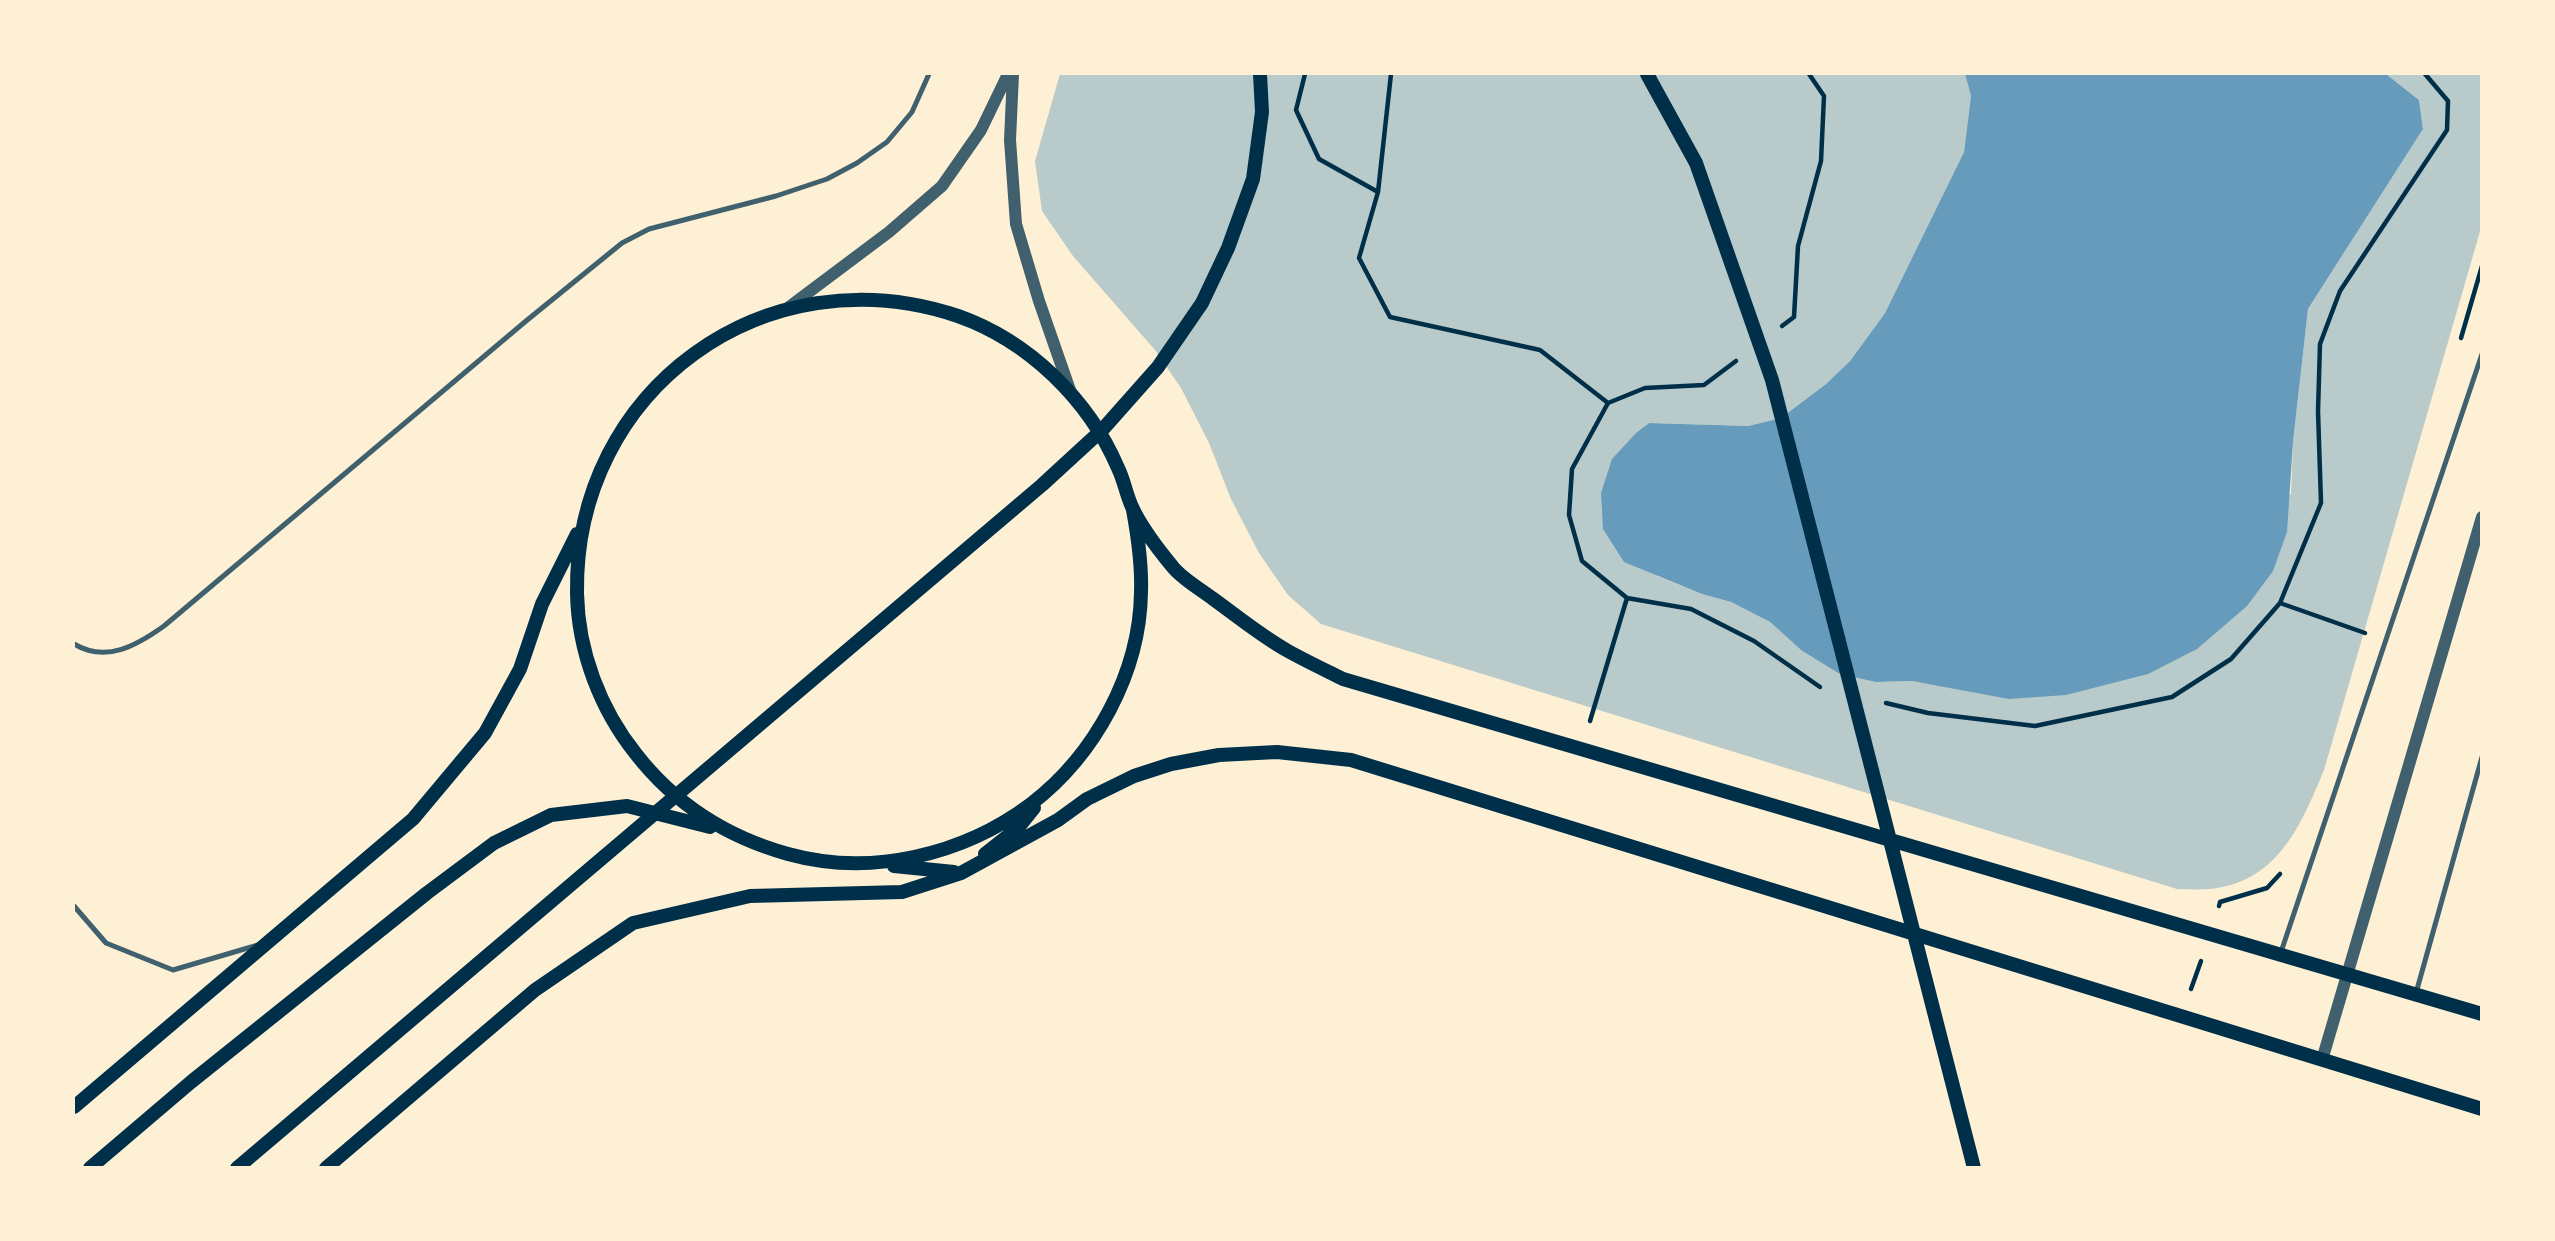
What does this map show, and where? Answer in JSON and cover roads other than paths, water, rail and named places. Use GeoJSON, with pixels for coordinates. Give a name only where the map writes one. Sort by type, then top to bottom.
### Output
{"type":"FeatureCollection","features":[{"type":"Feature","properties":{"kind":"main road"},"geometry":{"type":"LineString","coordinates":[[237,1167],[1022,503],[1103,429],[1158,367],[1202,303],[1228,248],[1253,179],[1262,112],[1260,74]]}},
{"type":"Feature","properties":{"kind":"main road"},"geometry":{"type":"LineString","coordinates":[[1647,74],[1696,163],[1772,380],[1975,1167]]}},
{"type":"Feature","properties":{"kind":"main road"},"geometry":{"type":"LineString","coordinates":[[90,1167],[191,1082],[428,892],[494,843],[551,815],[627,806],[699,822],[758,845],[800,857],[961,873],[1018,828],[1077,759],[1103,723],[1122,683],[1135,640],[1141,586],[1140,553],[1133,510],[1118,468],[1098,429],[1071,393],[1039,362],[1003,337],[964,318],[921,305],[877,299],[834,300],[789,307],[747,322],[707,344],[671,370],[640,403],[615,440],[596,480],[583,524],[577,568],[578,612],[586,657],[601,698],[617,727],[649,771],[681,802],[718,826],[758,845]]}},
{"type":"Feature","properties":{"kind":"main road"},"geometry":{"type":"LineString","coordinates":[[1133,510],[1176,571],[1287,650],[1343,679],[2482,1014]]}},
{"type":"Feature","properties":{"kind":"main road"},"geometry":{"type":"LineString","coordinates":[[74,1107],[413,819],[485,733],[520,669],[542,604],[583,524]]}},
{"type":"Feature","properties":{"kind":"main road"},"geometry":{"type":"LineString","coordinates":[[326,1167],[536,990],[633,923],[750,896],[902,892],[961,873],[1048,826],[1087,799],[1134,776],[1171,764],[1219,755],[1277,752],[1351,760],[2482,1109]]}},
{"type":"Feature","properties":{"kind":"main road"},"geometry":{"type":"LineString","coordinates":[[844,863],[888,862],[931,854],[973,839],[1012,818],[1047,791]]}},
{"type":"Feature","properties":{"kind":"street"},"geometry":{"type":"LineString","coordinates":[[789,307],[889,232],[942,186],[981,130],[1010,74]]}},
{"type":"Feature","properties":{"kind":"street"},"geometry":{"type":"LineString","coordinates":[[1010,74],[1010,141],[1016,224],[1071,393]]}},
{"type":"Feature","properties":{"kind":"street"},"geometry":{"type":"LineString","coordinates":[[2322,1060],[2482,517]]}},
{"type":"Feature","properties":{"kind":"lane"},"geometry":{"type":"LineString","coordinates":[[74,644],[82,649],[103,653],[139,644],[174,618],[622,243],[649,229],[776,196],[827,178],[857,163],[887,142],[912,112],[929,74]]}},
{"type":"Feature","properties":{"kind":"lane"},"geometry":{"type":"LineString","coordinates":[[2280,954],[2482,354]]}},
{"type":"Feature","properties":{"kind":"lane"},"geometry":{"type":"LineString","coordinates":[[2416,994],[2482,757]]}},
{"type":"Feature","properties":{"kind":"lane"},"geometry":{"type":"LineString","coordinates":[[74,906],[106,943],[173,970],[268,942]]}},
{"type":"Feature","properties":{"kind":"water"},"geometry":{"type":"Polygon","coordinates":[[[1965,74],[2386,74],[2419,100],[2423,129],[2308,309],[2293,442],[2287,532],[2273,571],[2247,606],[2197,649],[2148,674],[2066,695],[2009,699],[1912,681],[1876,682],[1840,674],[1801,650],[1770,622],[1731,602],[1702,594],[1624,562],[1603,529],[1601,493],[1612,459],[1649,423],[1748,426],[1781,418],[1826,384],[1850,361],[1885,313],[1964,152],[1971,96],[1965,74]]]}}]}
